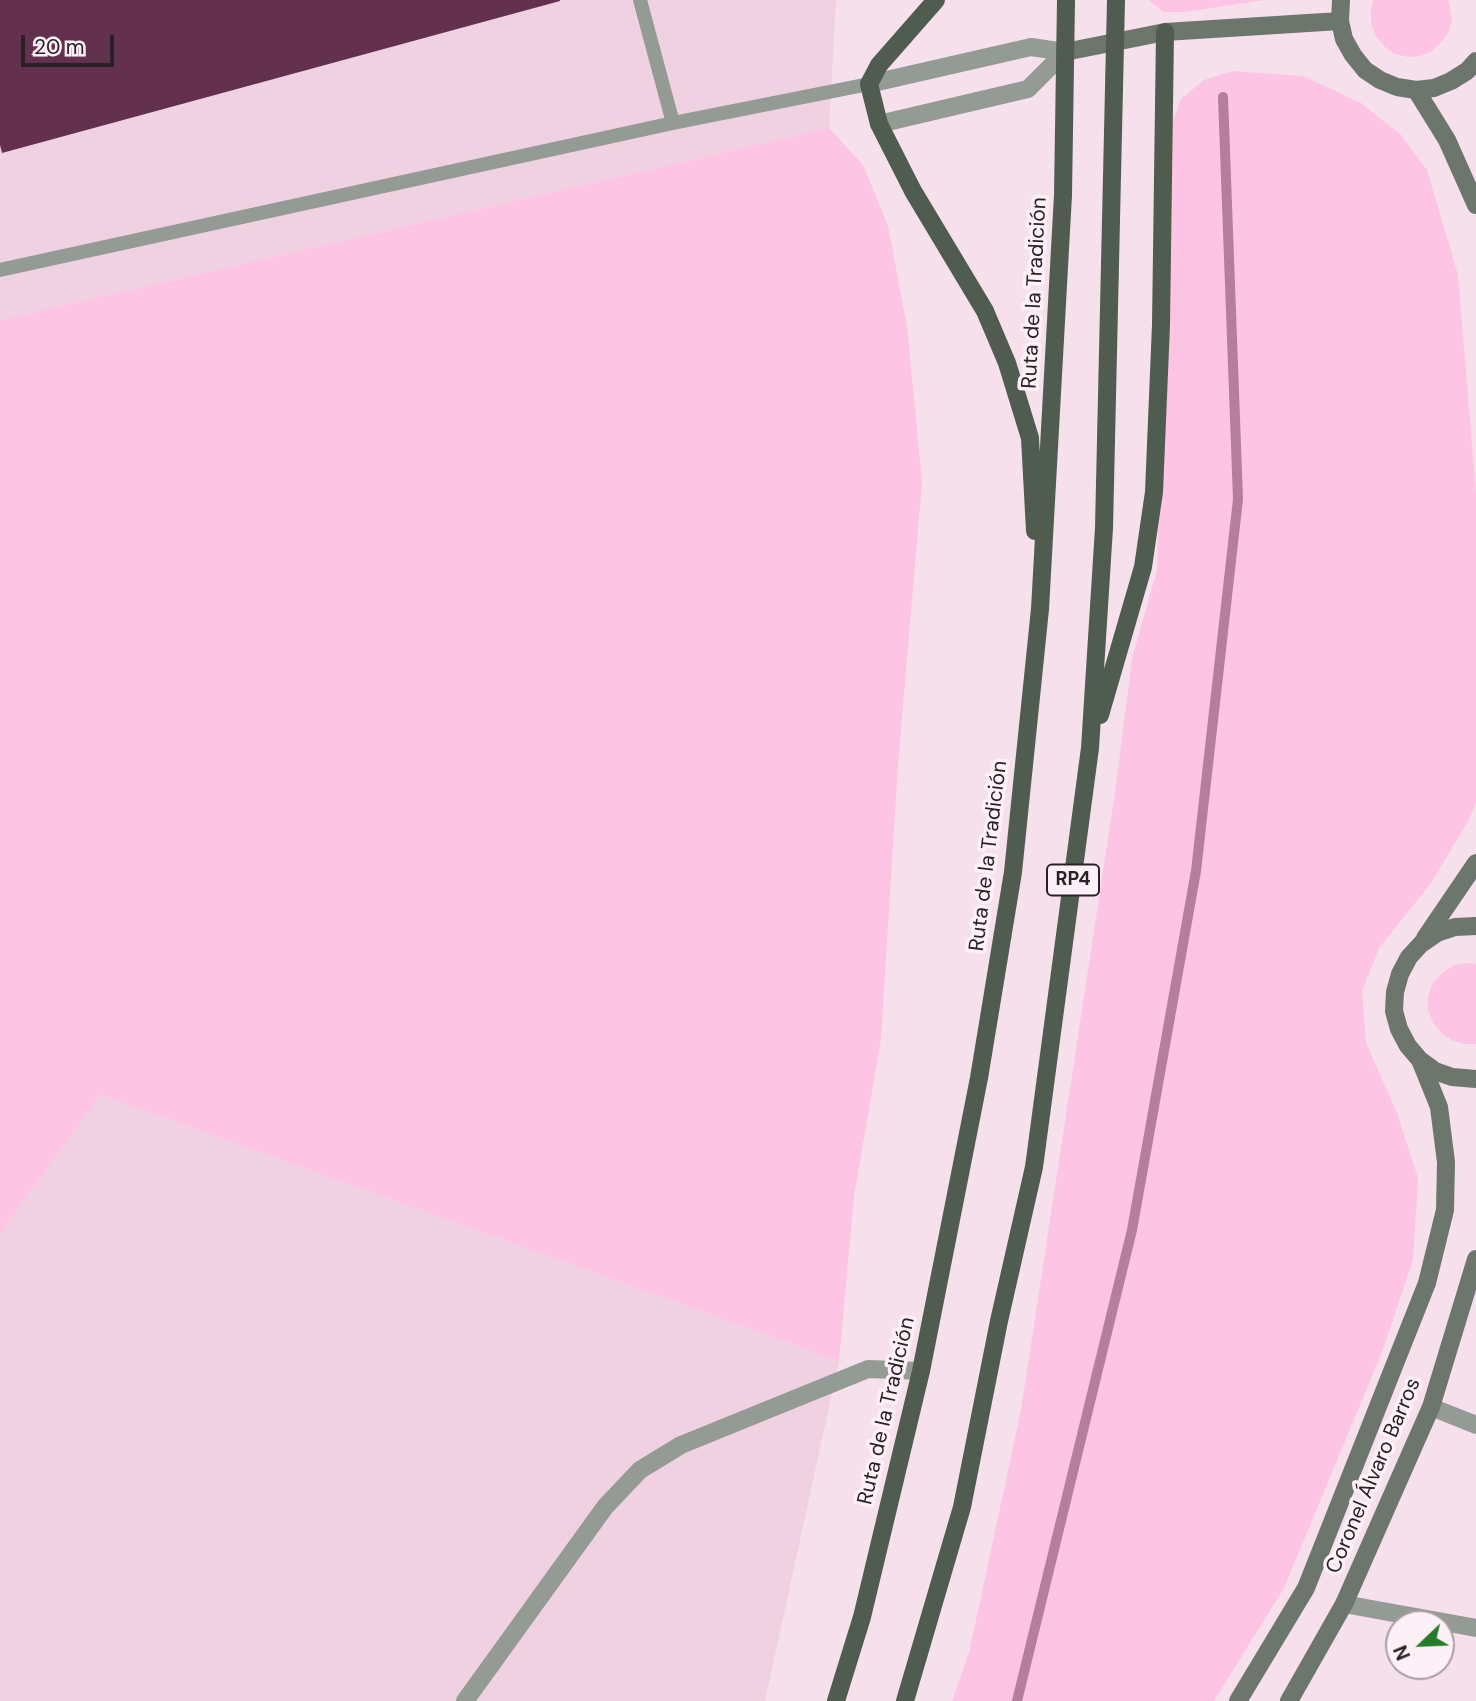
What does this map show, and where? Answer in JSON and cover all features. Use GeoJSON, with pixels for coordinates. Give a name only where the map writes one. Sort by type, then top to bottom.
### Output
{"type":"FeatureCollection","features":[{"type":"Feature","properties":{"kind":"main road"},"geometry":{"type":"LineString","coordinates":[[936,0],[879,65],[869,84],[879,124],[913,191],[985,310],[1007,363],[1030,438],[1040,610]]}},
{"type":"Feature","properties":{"kind":"main road","name":"Ruta de la Tradición"},"geometry":{"type":"LineString","coordinates":[[836,1701],[862,1617],[921,1371],[979,1078],[1013,872],[1040,610],[1063,195],[1066,0]]}},
{"type":"Feature","properties":{"kind":"main road","name":"RP4"},"geometry":{"type":"LineString","coordinates":[[905,1701],[962,1507],[999,1321],[1034,1167],[1090,748],[1104,528],[1116,0]]}},
{"type":"Feature","properties":{"kind":"main road"},"geometry":{"type":"LineString","coordinates":[[1341,0],[1340,21],[1344,39],[1365,70],[1380,80],[1397,87],[1416,90],[1434,88],[1467,71],[1476,61]]}},
{"type":"Feature","properties":{"kind":"main road"},"geometry":{"type":"LineString","coordinates":[[1065,52],[1165,32],[1340,21]]}},
{"type":"Feature","properties":{"kind":"main road"},"geometry":{"type":"LineString","coordinates":[[1090,748],[1143,567],[1154,492],[1161,325],[1165,32]]}},
{"type":"Feature","properties":{"kind":"main road"},"geometry":{"type":"LineString","coordinates":[[1416,90],[1447,140],[1476,205]]}},
{"type":"Feature","properties":{"kind":"main road"},"geometry":{"type":"LineString","coordinates":[[1238,1701],[1306,1587],[1427,1283],[1445,1210],[1446,1162],[1438,1107],[1420,1060],[1403,1037],[1394,1011],[1395,992],[1409,957],[1421,944],[1476,863]]}},
{"type":"Feature","properties":{"kind":"main road"},"geometry":{"type":"LineString","coordinates":[[1421,944],[1437,933],[1455,927],[1476,926]]}},
{"type":"Feature","properties":{"kind":"main road"},"geometry":{"type":"LineString","coordinates":[[1420,1060],[1435,1071],[1452,1077],[1476,1079]]}},
{"type":"Feature","properties":{"kind":"main road","name":"Coronel Álvaro Barros"},"geometry":{"type":"LineString","coordinates":[[1289,1701],[1344,1604],[1431,1407],[1476,1259]]}},
{"type":"Feature","properties":{"kind":"street"},"geometry":{"type":"LineString","coordinates":[[869,84],[1031,47],[1065,52]]}},
{"type":"Feature","properties":{"kind":"street"},"geometry":{"type":"LineString","coordinates":[[879,124],[1028,89],[1065,52]]}},
{"type":"Feature","properties":{"kind":"street"},"geometry":{"type":"LineString","coordinates":[[465,1701],[605,1507],[640,1470],[681,1445],[869,1369],[921,1371]]}},
{"type":"Feature","properties":{"kind":"street"},"geometry":{"type":"LineString","coordinates":[[1431,1407],[1476,1425]]}},
{"type":"Feature","properties":{"kind":"street"},"geometry":{"type":"LineString","coordinates":[[1344,1604],[1476,1628]]}},
{"type":"Feature","properties":{"kind":"lane"},"geometry":{"type":"LineString","coordinates":[[640,0],[673,124]]}},
{"type":"Feature","properties":{"kind":"lane"},"geometry":{"type":"LineString","coordinates":[[0,270],[869,84]]}},
{"type":"Feature","properties":{"kind":"shaded area"},"geometry":{"type":"Polygon","coordinates":[[[0,0],[836,0],[829,128],[0,320],[0,0]]]}},
{"type":"Feature","properties":{"kind":"shaded area"},"geometry":{"type":"Polygon","coordinates":[[[1149,0],[1264,0],[1185,12],[1163,12],[1149,0]]]}},
{"type":"Feature","properties":{"kind":"shaded area"},"geometry":{"type":"Polygon","coordinates":[[[1374,0],[1448,0],[1452,19],[1449,31],[1432,51],[1408,57],[1395,54],[1375,35],[1371,22],[1374,0]]]}},
{"type":"Feature","properties":{"kind":"shaded area"},"geometry":{"type":"Polygon","coordinates":[[[1232,71],[1303,76],[1361,103],[1401,135],[1427,170],[1458,275],[1476,492],[1476,803],[1431,883],[1379,948],[1362,991],[1366,1043],[1397,1113],[1418,1178],[1413,1260],[1382,1352],[1284,1588],[1214,1701],[952,1701],[969,1653],[1021,1410],[1115,793],[1132,659],[1157,570],[1170,128],[1181,99],[1204,80],[1232,71]]]}},
{"type":"Feature","properties":{"kind":"shaded area"},"geometry":{"type":"Polygon","coordinates":[[[829,128],[863,165],[888,226],[907,327],[922,481],[898,765],[881,1039],[854,1196],[839,1361],[101,1095],[0,1233],[0,320],[829,128]]]}},
{"type":"Feature","properties":{"kind":"shaded area"},"geometry":{"type":"Polygon","coordinates":[[[1476,964],[1476,1044],[1453,1041],[1442,1034],[1433,1023],[1428,1010],[1428,996],[1433,983],[1443,972],[1455,965],[1476,964]]]}},
{"type":"Feature","properties":{"kind":"shaded area"},"geometry":{"type":"Polygon","coordinates":[[[101,1095],[839,1361],[765,1701],[0,1701],[0,1233],[101,1095]]]}},
{"type":"Feature","properties":{"kind":"building"},"geometry":{"type":"Polygon","coordinates":[[[0,0],[560,0],[560,1],[2,153],[0,0]]]}},
{"type":"Feature","properties":{"kind":"waterway"},"geometry":{"type":"LineString","coordinates":[[1017,1701],[1132,1230],[1196,871],[1238,499],[1223,97]]}}]}
